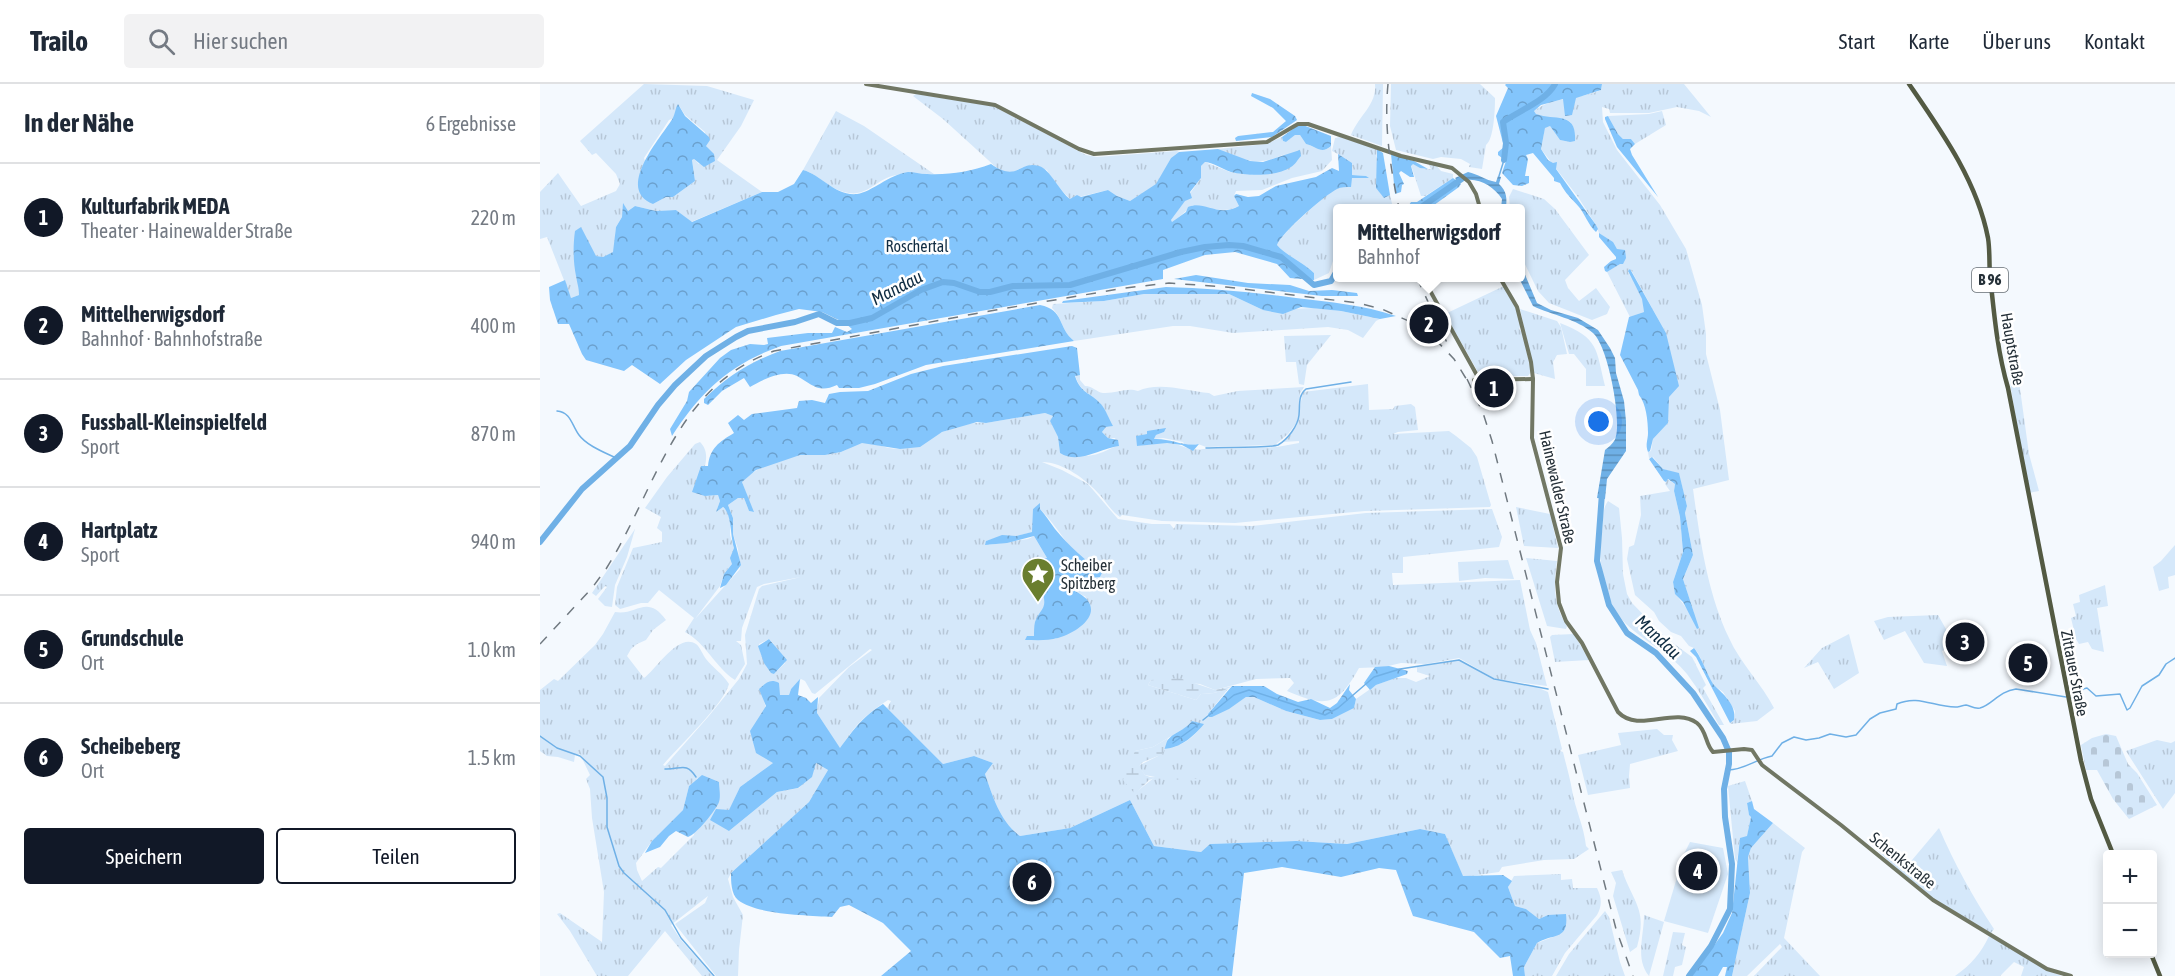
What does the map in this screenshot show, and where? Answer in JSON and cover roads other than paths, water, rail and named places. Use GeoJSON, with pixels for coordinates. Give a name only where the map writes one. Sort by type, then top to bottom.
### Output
{"type":"FeatureCollection","features":[{"type":"Feature","properties":{"kind":"main road"},"geometry":{"type":"LineString","coordinates":[[866,84],[995,105],[1079,149],[1094,154],[1268,141],[1301,123],[1308,124],[1390,152],[1448,166],[1469,182],[1479,204]]}},
{"type":"Feature","properties":{"kind":"main road","name":"Hauptstraße"},"geometry":{"type":"LineString","coordinates":[[1910,84],[1939,127],[1975,192],[1983,218],[1989,241],[1990,278],[1998,349],[2008,388],[2028,493]]}},
{"type":"Feature","properties":{"kind":"main road"},"geometry":{"type":"LineString","coordinates":[[1425,282],[1476,380],[1533,379],[1520,315],[1513,297],[1503,282]]}},
{"type":"Feature","properties":{"kind":"main road","name":"Hainewalder Straße"},"geometry":{"type":"LineString","coordinates":[[1533,379],[1532,438],[1560,543],[1557,587],[1564,617],[1582,643],[1621,715],[1636,720],[1678,717],[1690,720],[1703,729],[1712,751],[1732,750]]}},
{"type":"Feature","properties":{"kind":"main road","name":"Zittauer Straße"},"geometry":{"type":"LineString","coordinates":[[2028,493],[2087,786],[2110,850]]}},
{"type":"Feature","properties":{"kind":"main road","name":"Schenkstraße"},"geometry":{"type":"LineString","coordinates":[[1732,750],[1752,750],[1759,762],[1933,900],[2047,969],[2071,976]]}},
{"type":"Feature","properties":{"kind":"main road"},"geometry":{"type":"LineString","coordinates":[[2153,958],[2160,976]]}},
{"type":"Feature","properties":{"kind":"waterway"},"geometry":{"type":"LineString","coordinates":[[1504,160],[1506,143],[1503,122],[1539,101],[1555,84]]}},
{"type":"Feature","properties":{"kind":"waterway"},"geometry":{"type":"LineString","coordinates":[[1499,176],[1504,160]]}},
{"type":"Feature","properties":{"kind":"waterway","name":"Mandau"},"geometry":{"type":"LineString","coordinates":[[1426,204],[1463,178]]}},
{"type":"Feature","properties":{"kind":"waterway","name":"Mandau"},"geometry":{"type":"LineString","coordinates":[[540,542],[582,489],[630,446],[658,405],[675,385],[706,356],[748,331],[795,322],[819,314],[837,323],[850,323],[872,318],[921,290],[943,282],[954,283],[980,292],[1013,286],[1070,285],[1205,247],[1243,246],[1281,257],[1314,285],[1331,281],[1333,278]]}},
{"type":"Feature","properties":{"kind":"waterway"},"geometry":{"type":"LineString","coordinates":[[1206,448],[1278,445],[1297,424],[1303,391],[1351,382]]}},
{"type":"Feature","properties":{"kind":"waterway"},"geometry":{"type":"LineString","coordinates":[[557,411],[568,417],[587,443],[618,459]]}},
{"type":"Feature","properties":{"kind":"waterway","name":"Mandau"},"geometry":{"type":"LineString","coordinates":[[1602,493],[1597,561],[1609,605],[1627,633],[1656,653],[1693,693],[1723,738],[1729,752],[1724,789],[1725,817],[1732,864],[1730,909],[1711,946],[1689,976]]}},
{"type":"Feature","properties":{"kind":"waterway"},"geometry":{"type":"LineString","coordinates":[[2071,698],[2078,699],[2083,689],[2087,688],[2096,696],[2120,694],[2127,710],[2142,686],[2159,675],[2166,664],[2175,658]]}},
{"type":"Feature","properties":{"kind":"waterway"},"geometry":{"type":"LineString","coordinates":[[1203,720],[1234,695],[1249,690],[1325,715],[1338,708],[1374,677],[1400,669],[1459,660],[1494,679],[1548,689]]}},
{"type":"Feature","properties":{"kind":"waterway"},"geometry":{"type":"LineString","coordinates":[[1728,770],[1772,756],[1782,743],[1794,737],[1806,740],[1830,734],[1846,737],[1856,735],[1870,719],[1880,713],[1896,709],[1897,704],[1905,701],[1913,700],[1949,707],[1966,705],[1980,708],[2005,692],[2016,689],[2066,697]]}},
{"type":"Feature","properties":{"kind":"waterway"},"geometry":{"type":"LineString","coordinates":[[1173,743],[1199,724]]}},
{"type":"Feature","properties":{"kind":"waterway"},"geometry":{"type":"LineString","coordinates":[[540,736],[557,748],[580,756],[603,777],[607,798],[607,827],[619,866],[665,910],[681,938],[714,976]]}},
{"type":"Feature","properties":{"kind":"waterway"},"geometry":{"type":"LineString","coordinates":[[665,769],[686,768],[696,777]]}},
{"type":"Feature","properties":{"kind":"railway"},"geometry":{"type":"LineString","coordinates":[[1388,84],[1389,146],[1398,204]]}},
{"type":"Feature","properties":{"kind":"railway"},"geometry":{"type":"LineString","coordinates":[[1419,282],[1449,347]]}},
{"type":"Feature","properties":{"kind":"railway"},"geometry":{"type":"LineString","coordinates":[[540,644],[592,588],[606,569],[655,474],[690,414],[713,389],[740,367],[774,351],[990,311],[1125,288],[1169,283],[1226,287],[1358,303],[1382,309],[1413,323],[1434,338],[1454,359],[1470,385]]}},
{"type":"Feature","properties":{"kind":"railway"},"geometry":{"type":"LineString","coordinates":[[1467,379],[1483,413],[1492,441],[1616,929],[1633,976]]}},
{"type":"Feature","properties":{"kind":"place","name":"Mittelherwigsdorf"},"geometry":{"type":"Point","coordinates":[1429,324]}},
{"type":"Feature","properties":{"kind":"place","name":"Kulturfabrik MEDA"},"geometry":{"type":"Point","coordinates":[1494,388]}},
{"type":"Feature","properties":{"kind":"place","name":"Scheiber Spitzberg"},"geometry":{"type":"Point","coordinates":[1038,603]}},
{"type":"Feature","properties":{"kind":"place","name":"Fussball-Kleinspielfeld"},"geometry":{"type":"Point","coordinates":[1965,642]}},
{"type":"Feature","properties":{"kind":"place","name":"Grundschule"},"geometry":{"type":"Point","coordinates":[2028,663]}},
{"type":"Feature","properties":{"kind":"place","name":"Hartplatz"},"geometry":{"type":"Point","coordinates":[1698,871]}},
{"type":"Feature","properties":{"kind":"place","name":"Scheibeberg"},"geometry":{"type":"Point","coordinates":[1032,882]}},
{"type":"Feature","properties":{"kind":"park label","name":"Roschertal"},"geometry":{"type":"Point","coordinates":[917,246]}}]}
